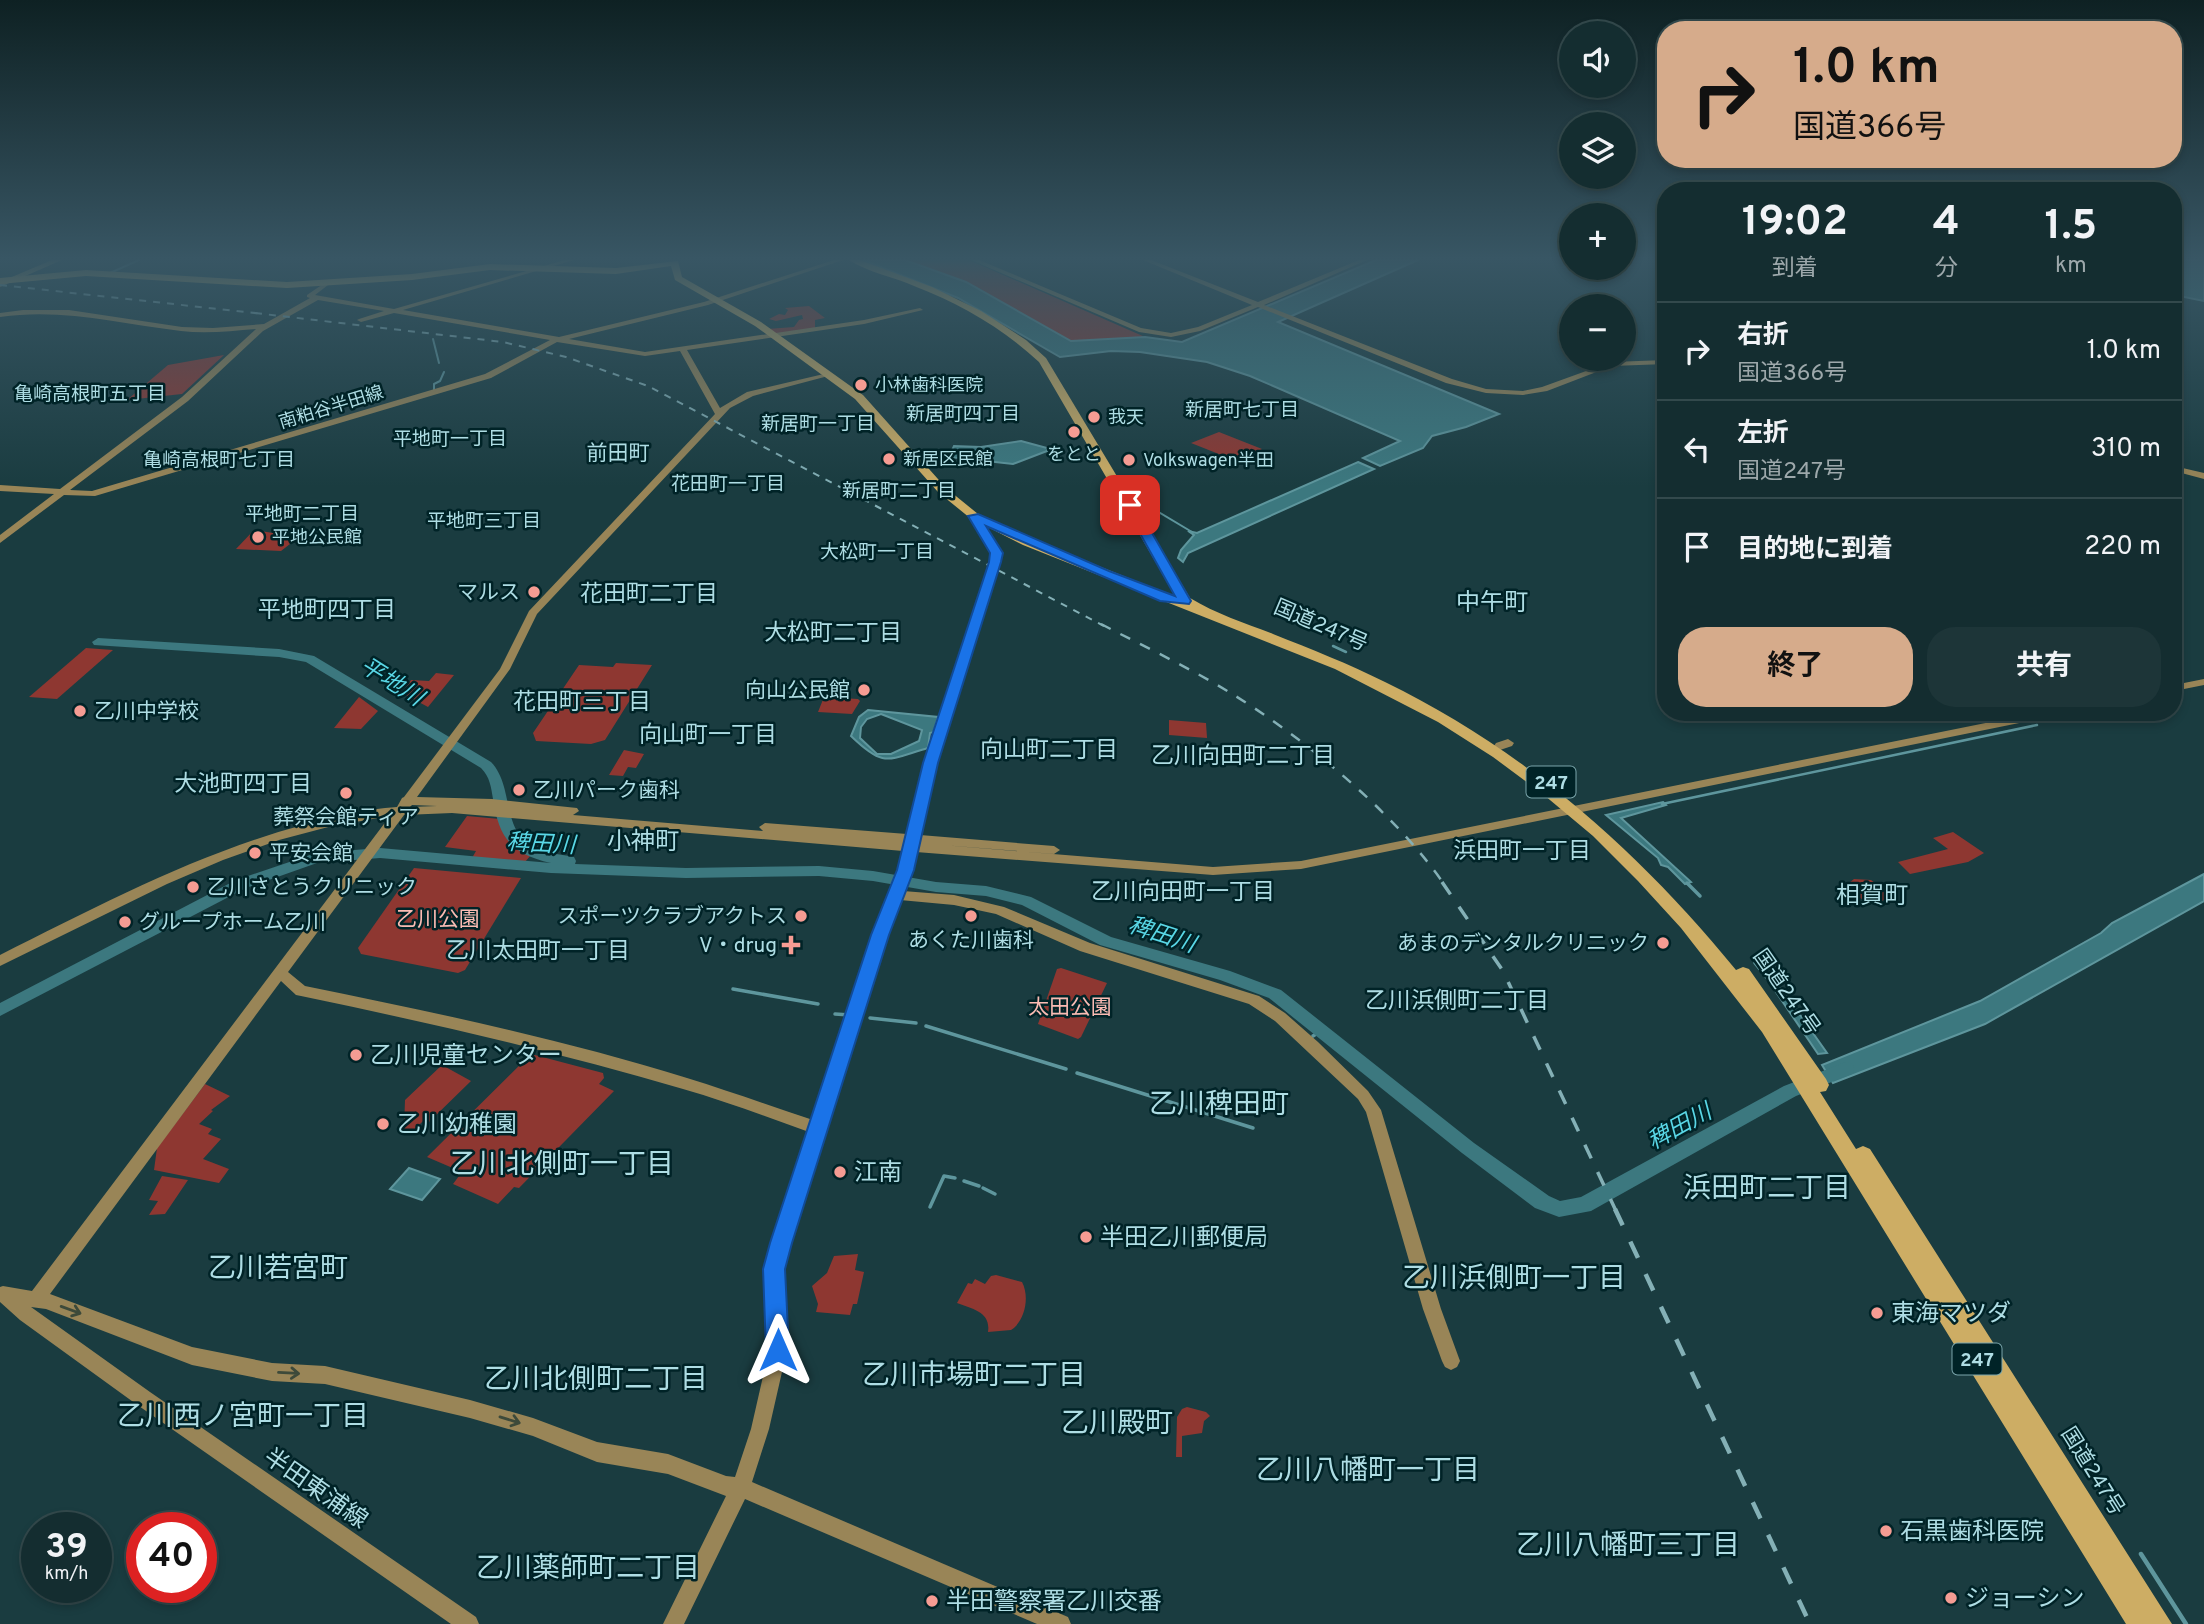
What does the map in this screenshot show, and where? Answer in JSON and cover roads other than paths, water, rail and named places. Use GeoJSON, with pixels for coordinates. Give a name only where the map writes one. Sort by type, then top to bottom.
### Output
{"type":"FeatureCollection","features":[{"type":"Feature","properties":{"kind":"highway"},"geometry":{"type":"LineString","coordinates":[[774,336],[866,404],[942,490],[974,516],[1027,542],[1165,598],[1206,610]]}},
{"type":"Feature","properties":{"kind":"highway","name":"国道247号"},"geometry":{"type":"LineString","coordinates":[[1013,336],[1043,360],[1182,596],[1206,610],[1344,668],[1420,706],[1589,807]]}},
{"type":"Feature","properties":{"kind":"highway"},"geometry":{"type":"LineString","coordinates":[[1165,598],[1182,596]]}},
{"type":"Feature","properties":{"kind":"highway","name":"国道247号"},"geometry":{"type":"LineString","coordinates":[[1206,610],[1374,675],[1504,745],[1589,807],[1715,953],[1802,1068],[2141,1624]]}},
{"type":"Feature","properties":{"kind":"highway","name":"国道247号"},"geometry":{"type":"LineString","coordinates":[[1817,1092],[2159,1624]]}},
{"type":"Feature","properties":{"kind":"street"},"geometry":{"type":"LineString","coordinates":[[0,540],[185,399],[255,336]]}},
{"type":"Feature","properties":{"kind":"street"},"geometry":{"type":"LineString","coordinates":[[531,336],[637,354],[774,336]]}},
{"type":"Feature","properties":{"kind":"street","name":"南粕谷半田線"},"geometry":{"type":"LineString","coordinates":[[0,488],[92,494],[475,380],[555,340],[572,336]]}},
{"type":"Feature","properties":{"kind":"street"},"geometry":{"type":"LineString","coordinates":[[1340,336],[1449,381],[1486,391],[1534,392],[1611,364],[1657,362]]}},
{"type":"Feature","properties":{"kind":"street"},"geometry":{"type":"LineString","coordinates":[[683,350],[719,413]]}},
{"type":"Feature","properties":{"kind":"street"},"geometry":{"type":"LineString","coordinates":[[36,1299],[456,738],[505,669],[533,613],[719,413],[750,394],[828,375]]}},
{"type":"Feature","properties":{"kind":"street"},"geometry":{"type":"LineString","coordinates":[[2182,471],[2204,476]]}},
{"type":"Feature","properties":{"kind":"street"},"geometry":{"type":"LineString","coordinates":[[673,1624],[741,1487],[760,1429],[778,1350],[774,1269],[880,935],[905,870],[931,763],[996,557],[974,516]]}},
{"type":"Feature","properties":{"kind":"street"},"geometry":{"type":"LineString","coordinates":[[2182,686],[2204,682]]}},
{"type":"Feature","properties":{"kind":"street"},"geometry":{"type":"LineString","coordinates":[[0,953],[144,883],[258,835],[326,813],[406,805],[492,808],[913,842],[1213,871],[1301,862],[2013,721]]}},
{"type":"Feature","properties":{"kind":"street"},"geometry":{"type":"LineString","coordinates":[[0,961],[171,878],[262,839],[346,817],[406,805]]}},
{"type":"Feature","properties":{"kind":"street"},"geometry":{"type":"LineString","coordinates":[[897,893],[954,900],[999,910],[1085,947],[1254,1000],[1295,1030],[1369,1102],[1432,1310],[1451,1361]]}},
{"type":"Feature","properties":{"kind":"street"},"geometry":{"type":"LineString","coordinates":[[281,973],[301,990],[443,1020],[577,1053],[687,1084],[817,1128]]}},
{"type":"Feature","properties":{"kind":"street"},"geometry":{"type":"LineString","coordinates":[[3,1294],[36,1299],[192,1356],[272,1372],[325,1375],[471,1409],[533,1427],[597,1452],[668,1464],[726,1486],[741,1487],[1060,1624]]}},
{"type":"Feature","properties":{"kind":"street","name":"半田東浦線"},"geometry":{"type":"LineString","coordinates":[[3,1294],[26,1314],[128,1387],[468,1624]]}},
{"type":"Feature","properties":{"kind":"water"},"geometry":{"type":"Polygon","coordinates":[[[1023,336],[1062,336],[1071,341],[1145,337],[1182,342],[1197,336],[1311,336],[1499,414],[1432,436],[1423,448],[1380,466],[1363,458],[1400,441],[1250,376],[1207,362],[1140,352],[1111,351],[1060,357],[1023,336]]]}},
{"type":"Feature","properties":{"kind":"water"},"geometry":{"type":"Polygon","coordinates":[[[1021,441],[1047,448],[1047,451],[1013,464],[949,457],[954,446],[981,447],[1021,441]]]}},
{"type":"Feature","properties":{"kind":"water"},"geometry":{"type":"Polygon","coordinates":[[[1358,462],[1374,469],[1188,553],[1183,562],[1178,558],[1181,550],[1194,535],[1188,531],[1197,533],[1358,462]]]}},
{"type":"Feature","properties":{"kind":"water"},"geometry":{"type":"Polygon","coordinates":[[[868,710],[938,717],[934,732],[930,733],[928,748],[886,758],[871,753],[851,736],[859,717],[868,710]],[[881,714],[867,719],[861,727],[860,738],[877,754],[891,754],[919,741],[922,730],[881,714]]]}},
{"type":"Feature","properties":{"kind":"water"},"geometry":{"type":"Polygon","coordinates":[[[1663,802],[1666,805],[1621,818],[1691,882],[1685,884],[1606,815],[1663,802]]]}},
{"type":"Feature","properties":{"kind":"water"},"geometry":{"type":"Polygon","coordinates":[[[2204,874],[2204,901],[1985,1024],[1833,1083],[1822,1065],[1980,1001],[2101,933],[2112,923],[2204,874]]]}},
{"type":"Feature","properties":{"kind":"water"},"geometry":{"type":"Polygon","coordinates":[[[1781,988],[1827,1053],[1818,1054],[1774,989],[1781,988]]]}},
{"type":"Feature","properties":{"kind":"water"},"geometry":{"type":"Polygon","coordinates":[[[409,1168],[440,1179],[422,1200],[390,1189],[409,1168]]]}},
{"type":"Feature","properties":{"kind":"waterway"},"geometry":{"type":"LineString","coordinates":[[433,339],[439,363]]}},
{"type":"Feature","properties":{"kind":"waterway"},"geometry":{"type":"LineString","coordinates":[[434,390],[434,384],[440,381],[444,372]]}},
{"type":"Feature","properties":{"kind":"waterway"},"geometry":{"type":"LineString","coordinates":[[1135,498],[1192,532]]}},
{"type":"Feature","properties":{"kind":"waterway","name":"平地川"},"geometry":{"type":"LineString","coordinates":[[98,642],[279,653],[310,659],[486,765],[496,781],[503,816],[513,838],[520,846],[540,856],[569,861]]}},
{"type":"Feature","properties":{"kind":"waterway"},"geometry":{"type":"LineString","coordinates":[[1333,646],[1346,652]]}},
{"type":"Feature","properties":{"kind":"waterway"},"geometry":{"type":"LineString","coordinates":[[1662,804],[2037,725]]}},
{"type":"Feature","properties":{"kind":"waterway","name":"稗田川"},"geometry":{"type":"LineString","coordinates":[[0,1010],[241,884],[316,858],[380,853],[551,868],[686,873],[819,871],[986,891],[1026,901],[1106,941],[1224,975],[1275,994],[1468,1148],[1542,1202],[1559,1209],[1584,1205],[1790,1091],[1846,1069]]}},
{"type":"Feature","properties":{"kind":"waterway"},"geometry":{"type":"LineString","coordinates":[[1687,883],[1700,896]]}},
{"type":"Feature","properties":{"kind":"waterway"},"geometry":{"type":"LineString","coordinates":[[1755,963],[1777,990]]}},
{"type":"Feature","properties":{"kind":"waterway"},"geometry":{"type":"LineString","coordinates":[[733,989],[818,1004]]}},
{"type":"Feature","properties":{"kind":"waterway"},"geometry":{"type":"LineString","coordinates":[[835,1014],[850,1015]]}},
{"type":"Feature","properties":{"kind":"waterway"},"geometry":{"type":"LineString","coordinates":[[870,1018],[916,1023]]}},
{"type":"Feature","properties":{"kind":"waterway"},"geometry":{"type":"LineString","coordinates":[[926,1026],[1066,1069]]}},
{"type":"Feature","properties":{"kind":"waterway","name":"稗田川"},"geometry":{"type":"LineString","coordinates":[[1313,1036],[1322,1030]]}},
{"type":"Feature","properties":{"kind":"waterway"},"geometry":{"type":"LineString","coordinates":[[1077,1073],[1253,1128]]}},
{"type":"Feature","properties":{"kind":"waterway"},"geometry":{"type":"LineString","coordinates":[[930,1207],[944,1176],[955,1178]]}},
{"type":"Feature","properties":{"kind":"waterway"},"geometry":{"type":"LineString","coordinates":[[964,1181],[979,1186]]}},
{"type":"Feature","properties":{"kind":"waterway"},"geometry":{"type":"LineString","coordinates":[[983,1188],[995,1194]]}},
{"type":"Feature","properties":{"kind":"waterway"},"geometry":{"type":"LineString","coordinates":[[2141,1554],[2186,1624]]}},
{"type":"Feature","properties":{"kind":"railway"},"geometry":{"type":"LineString","coordinates":[[450,336],[503,342],[566,357],[648,386],[1104,626]]}},
{"type":"Feature","properties":{"kind":"railway"},"geometry":{"type":"LineString","coordinates":[[1101,624],[1182,665],[1287,731],[1374,803],[1444,884]]}},
{"type":"Feature","properties":{"kind":"railway"},"geometry":{"type":"LineString","coordinates":[[1442,882],[1503,971],[1616,1211]]}},
{"type":"Feature","properties":{"kind":"railway"},"geometry":{"type":"LineString","coordinates":[[1615,1209],[1810,1624]]}},
{"type":"Feature","properties":{"kind":"place","name":"小林歯科医院"},"geometry":{"type":"Point","coordinates":[861,385]}},
{"type":"Feature","properties":{"kind":"place","name":"我天"},"geometry":{"type":"Point","coordinates":[1094,417]}},
{"type":"Feature","properties":{"kind":"place","name":"をとと"},"geometry":{"type":"Point","coordinates":[1074,432]}},
{"type":"Feature","properties":{"kind":"place","name":"新居区民館"},"geometry":{"type":"Point","coordinates":[889,459]}},
{"type":"Feature","properties":{"kind":"place","name":"Volkswagen半田"},"geometry":{"type":"Point","coordinates":[1129,460]}},
{"type":"Feature","properties":{"kind":"place","name":"平地公民館"},"geometry":{"type":"Point","coordinates":[258,537]}},
{"type":"Feature","properties":{"kind":"place","name":"マルス"},"geometry":{"type":"Point","coordinates":[534,592]}},
{"type":"Feature","properties":{"kind":"place","name":"向山公民館"},"geometry":{"type":"Point","coordinates":[864,690]}},
{"type":"Feature","properties":{"kind":"place","name":"乙川中学校"},"geometry":{"type":"Point","coordinates":[80,711]}},
{"type":"Feature","properties":{"kind":"place","name":"乙川パーク歯科"},"geometry":{"type":"Point","coordinates":[519,790]}},
{"type":"Feature","properties":{"kind":"place","name":"葬祭会館ティア"},"geometry":{"type":"Point","coordinates":[346,793]}},
{"type":"Feature","properties":{"kind":"place","name":"平安会館"},"geometry":{"type":"Point","coordinates":[255,853]}},
{"type":"Feature","properties":{"kind":"place","name":"乙川さとうクリニック"},"geometry":{"type":"Point","coordinates":[193,887]}},
{"type":"Feature","properties":{"kind":"place","name":"スポーツクラブアクトス"},"geometry":{"type":"Point","coordinates":[801,916]}},
{"type":"Feature","properties":{"kind":"place","name":"あくた川歯科"},"geometry":{"type":"Point","coordinates":[971,916]}},
{"type":"Feature","properties":{"kind":"place","name":"グループホーム乙川"},"geometry":{"type":"Point","coordinates":[125,922]}},
{"type":"Feature","properties":{"kind":"place","name":"あまのデンタルクリニック"},"geometry":{"type":"Point","coordinates":[1663,943]}},
{"type":"Feature","properties":{"kind":"place","name":"V・drug"},"geometry":{"type":"Point","coordinates":[791,945]}},
{"type":"Feature","properties":{"kind":"place","name":"乙川児童センター"},"geometry":{"type":"Point","coordinates":[356,1055]}},
{"type":"Feature","properties":{"kind":"place","name":"乙川幼稚園"},"geometry":{"type":"Point","coordinates":[383,1124]}},
{"type":"Feature","properties":{"kind":"place","name":"江南"},"geometry":{"type":"Point","coordinates":[840,1172]}},
{"type":"Feature","properties":{"kind":"place","name":"半田乙川郵便局"},"geometry":{"type":"Point","coordinates":[1086,1237]}},
{"type":"Feature","properties":{"kind":"place","name":"東海マツダ"},"geometry":{"type":"Point","coordinates":[1877,1313]}},
{"type":"Feature","properties":{"kind":"place","name":"石黒歯科医院"},"geometry":{"type":"Point","coordinates":[1886,1531]}},
{"type":"Feature","properties":{"kind":"place","name":"ジョーシン"},"geometry":{"type":"Point","coordinates":[1951,1598]}},
{"type":"Feature","properties":{"kind":"place","name":"半田警察署乙川交番"},"geometry":{"type":"Point","coordinates":[932,1601]}},
{"type":"Feature","properties":{"kind":"district","name":"亀崎高根町五丁目"},"geometry":{"type":"Point","coordinates":[90,393]}},
{"type":"Feature","properties":{"kind":"district","name":"新居町七丁目"},"geometry":{"type":"Point","coordinates":[1242,409]}},
{"type":"Feature","properties":{"kind":"district","name":"新居町四丁目"},"geometry":{"type":"Point","coordinates":[963,413]}},
{"type":"Feature","properties":{"kind":"district","name":"新居町一丁目"},"geometry":{"type":"Point","coordinates":[818,423]}},
{"type":"Feature","properties":{"kind":"district","name":"平地町一丁目"},"geometry":{"type":"Point","coordinates":[450,438]}},
{"type":"Feature","properties":{"kind":"district","name":"前田町"},"geometry":{"type":"Point","coordinates":[618,453]}},
{"type":"Feature","properties":{"kind":"district","name":"亀崎高根町七丁目"},"geometry":{"type":"Point","coordinates":[219,459]}},
{"type":"Feature","properties":{"kind":"district","name":"花田町一丁目"},"geometry":{"type":"Point","coordinates":[728,483]}},
{"type":"Feature","properties":{"kind":"district","name":"新居町二丁目"},"geometry":{"type":"Point","coordinates":[899,490]}},
{"type":"Feature","properties":{"kind":"district","name":"平地町二丁目"},"geometry":{"type":"Point","coordinates":[302,513]}},
{"type":"Feature","properties":{"kind":"district","name":"平地町三丁目"},"geometry":{"type":"Point","coordinates":[484,520]}},
{"type":"Feature","properties":{"kind":"district","name":"大松町一丁目"},"geometry":{"type":"Point","coordinates":[877,551]}},
{"type":"Feature","properties":{"kind":"district","name":"花田町二丁目"},"geometry":{"type":"Point","coordinates":[649,593]}},
{"type":"Feature","properties":{"kind":"district","name":"中午町"},"geometry":{"type":"Point","coordinates":[1492,602]}},
{"type":"Feature","properties":{"kind":"district","name":"平地町四丁目"},"geometry":{"type":"Point","coordinates":[327,609]}},
{"type":"Feature","properties":{"kind":"district","name":"大松町二丁目"},"geometry":{"type":"Point","coordinates":[833,632]}},
{"type":"Feature","properties":{"kind":"district","name":"花田町三丁目"},"geometry":{"type":"Point","coordinates":[582,701]}},
{"type":"Feature","properties":{"kind":"district","name":"向山町一丁目"},"geometry":{"type":"Point","coordinates":[708,734]}},
{"type":"Feature","properties":{"kind":"district","name":"向山町二丁目"},"geometry":{"type":"Point","coordinates":[1049,749]}},
{"type":"Feature","properties":{"kind":"district","name":"乙川向田町二丁目"},"geometry":{"type":"Point","coordinates":[1243,755]}},
{"type":"Feature","properties":{"kind":"district","name":"大池町四丁目"},"geometry":{"type":"Point","coordinates":[243,783]}},
{"type":"Feature","properties":{"kind":"district","name":"小神町"},"geometry":{"type":"Point","coordinates":[643,841]}},
{"type":"Feature","properties":{"kind":"district","name":"浜田町一丁目"},"geometry":{"type":"Point","coordinates":[1522,850]}},
{"type":"Feature","properties":{"kind":"district","name":"乙川向田町一丁目"},"geometry":{"type":"Point","coordinates":[1183,891]}},
{"type":"Feature","properties":{"kind":"district","name":"相賀町"},"geometry":{"type":"Point","coordinates":[1872,895]}},
{"type":"Feature","properties":{"kind":"district","name":"乙川太田町一丁目"},"geometry":{"type":"Point","coordinates":[538,950]}},
{"type":"Feature","properties":{"kind":"district","name":"乙川浜側町二丁目"},"geometry":{"type":"Point","coordinates":[1457,1000]}},
{"type":"Feature","properties":{"kind":"district","name":"乙川稗田町"},"geometry":{"type":"Point","coordinates":[1219,1103]}},
{"type":"Feature","properties":{"kind":"district","name":"乙川北側町一丁目"},"geometry":{"type":"Point","coordinates":[562,1163]}},
{"type":"Feature","properties":{"kind":"district","name":"浜田町二丁目"},"geometry":{"type":"Point","coordinates":[1767,1187]}},
{"type":"Feature","properties":{"kind":"district","name":"乙川若宮町"},"geometry":{"type":"Point","coordinates":[278,1267]}},
{"type":"Feature","properties":{"kind":"district","name":"乙川浜側町一丁目"},"geometry":{"type":"Point","coordinates":[1514,1277]}},
{"type":"Feature","properties":{"kind":"district","name":"乙川市場町二丁目"},"geometry":{"type":"Point","coordinates":[974,1374]}},
{"type":"Feature","properties":{"kind":"district","name":"乙川北側町二丁目"},"geometry":{"type":"Point","coordinates":[596,1378]}},
{"type":"Feature","properties":{"kind":"district","name":"乙川西ノ宮町一丁目"},"geometry":{"type":"Point","coordinates":[243,1415]}},
{"type":"Feature","properties":{"kind":"district","name":"乙川殿町"},"geometry":{"type":"Point","coordinates":[1117,1422]}},
{"type":"Feature","properties":{"kind":"district","name":"乙川八幡町一丁目"},"geometry":{"type":"Point","coordinates":[1368,1469]}},
{"type":"Feature","properties":{"kind":"district","name":"乙川八幡町三丁目"},"geometry":{"type":"Point","coordinates":[1628,1544]}},
{"type":"Feature","properties":{"kind":"district","name":"乙川薬師町二丁目"},"geometry":{"type":"Point","coordinates":[588,1567]}},
{"type":"Feature","properties":{"kind":"park label","name":"乙川公園"},"geometry":{"type":"Point","coordinates":[438,919]}},
{"type":"Feature","properties":{"kind":"park label","name":"太田公園"},"geometry":{"type":"Point","coordinates":[1070,1007]}}]}
